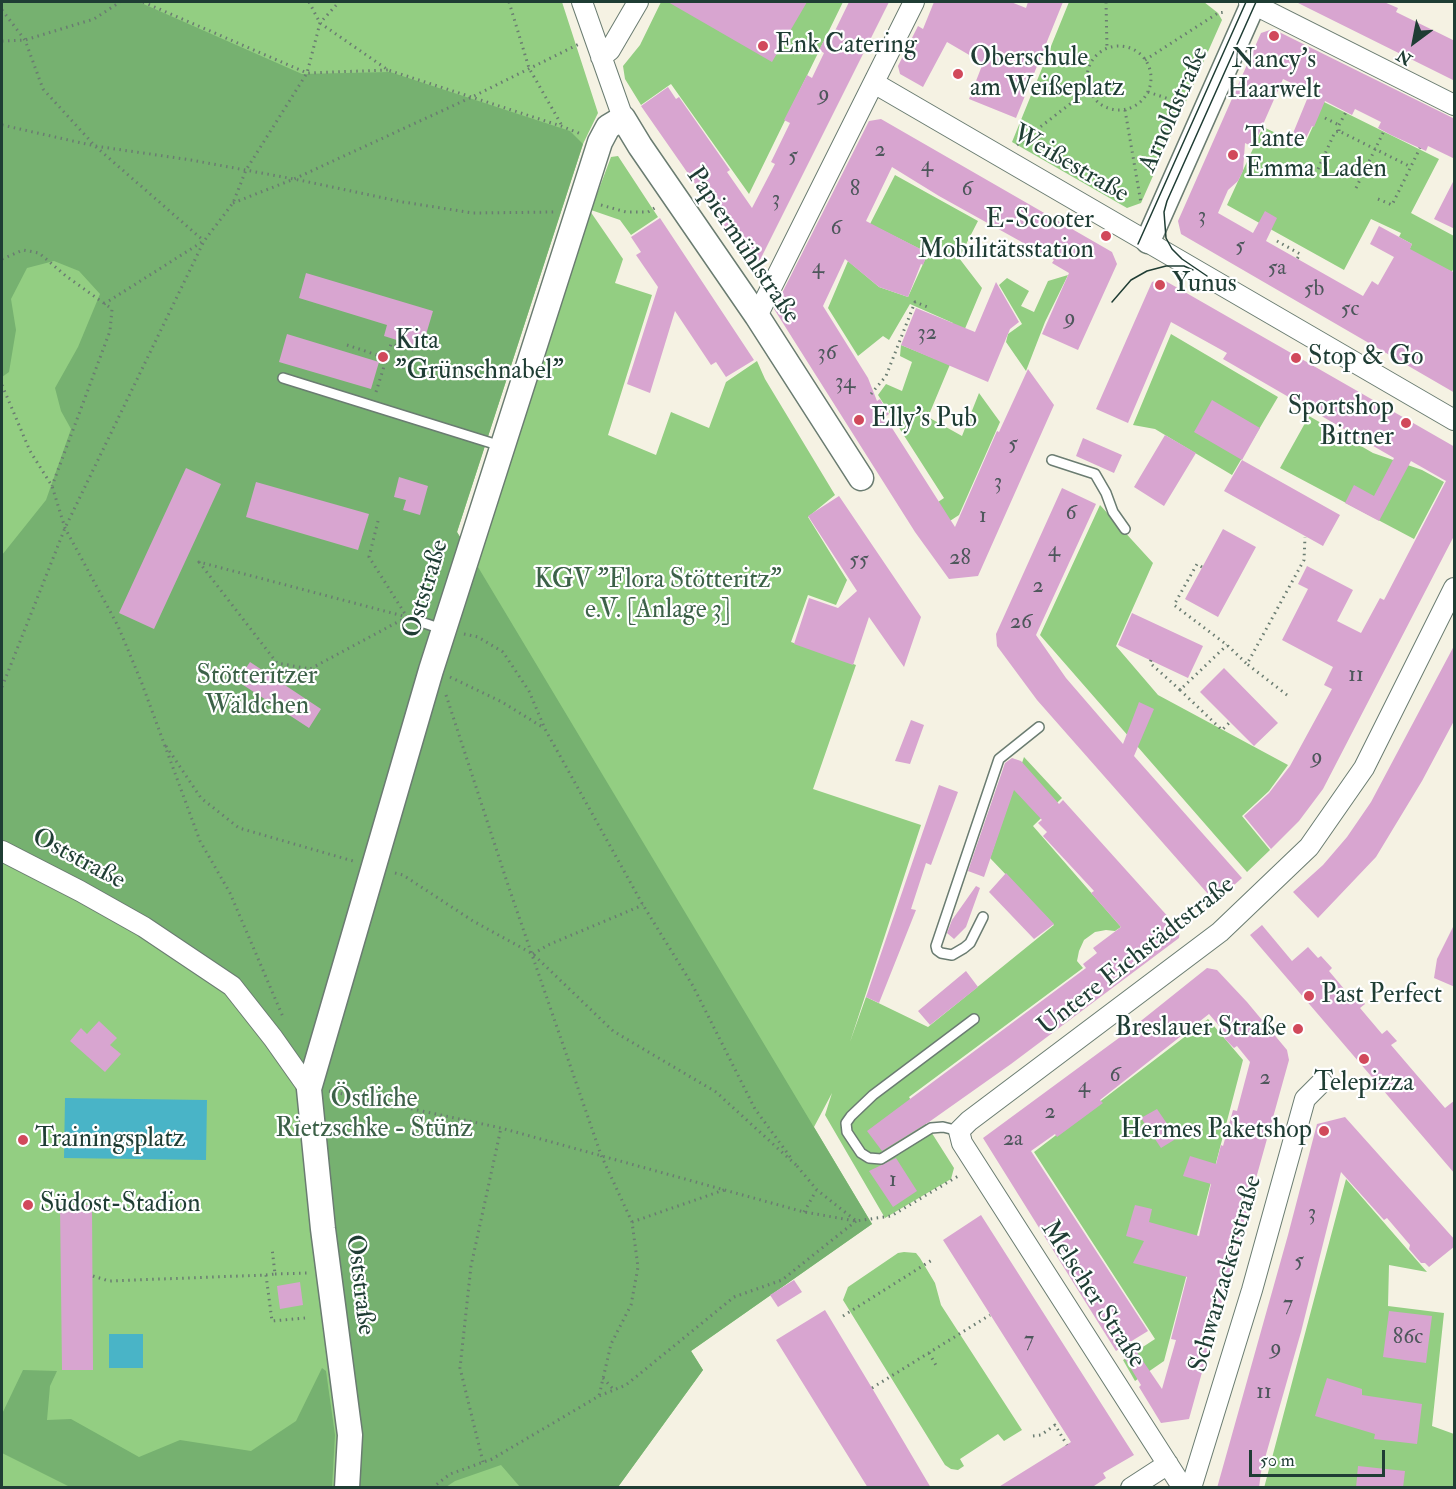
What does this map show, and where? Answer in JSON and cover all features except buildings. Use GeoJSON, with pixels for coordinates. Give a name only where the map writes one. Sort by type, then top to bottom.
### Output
{"type":"FeatureCollection","features":[{"type":"Feature","properties":{"kind":"street","name":"Papiermühlstraße"},"geometry":{"type":"LineString","coordinates":[[582,2],[623,118],[757,316],[861,478]]}},
{"type":"Feature","properties":{"kind":"street"},"geometry":{"type":"LineString","coordinates":[[601,57],[610,50],[638,2]]}},
{"type":"Feature","properties":{"kind":"street"},"geometry":{"type":"LineString","coordinates":[[757,316],[914,2]]}},
{"type":"Feature","properties":{"kind":"street"},"geometry":{"type":"LineString","coordinates":[[1252,2],[1455,105]]}},
{"type":"Feature","properties":{"kind":"street","name":"Arnoldstraße"},"geometry":{"type":"LineString","coordinates":[[1148,241],[1252,2]]}},
{"type":"Feature","properties":{"kind":"street","name":"Weißestraße"},"geometry":{"type":"LineString","coordinates":[[874,83],[1455,420]]}},
{"type":"Feature","properties":{"kind":"street","name":"Oststraße"},"geometry":{"type":"LineString","coordinates":[[347,1488],[350,1436],[322,1229],[309,1089],[373,867],[435,672],[444,629],[600,142],[608,127],[623,118]]}},
{"type":"Feature","properties":{"kind":"street","name":"Untere Eichstädtstraße"},"geometry":{"type":"LineString","coordinates":[[959,1131],[969,1121],[1220,932],[1308,847],[1364,768],[1455,588]]}},
{"type":"Feature","properties":{"kind":"street","name":"Oststraße"},"geometry":{"type":"LineString","coordinates":[[2,851],[144,927],[231,986],[273,1038],[309,1089]]}},
{"type":"Feature","properties":{"kind":"street","name":"Schwarzackerstraße"},"geometry":{"type":"LineString","coordinates":[[1191,1488],[1252,1290],[1305,1099],[1322,1082]]}},
{"type":"Feature","properties":{"kind":"street","name":"Melscher Straße"},"geometry":{"type":"LineString","coordinates":[[959,1131],[962,1143],[1183,1488]]}},
{"type":"Feature","properties":{"kind":"street"},"geometry":{"type":"LineString","coordinates":[[1131,1488],[1168,1464]]}},
{"type":"Feature","properties":{"kind":"lane"},"geometry":{"type":"LineString","coordinates":[[283,378],[502,447]]}},
{"type":"Feature","properties":{"kind":"lane"},"geometry":{"type":"LineString","coordinates":[[1052,460],[1095,474],[1106,493],[1113,512],[1125,529]]}},
{"type":"Feature","properties":{"kind":"lane"},"geometry":{"type":"LineString","coordinates":[[421,622],[444,629]]}},
{"type":"Feature","properties":{"kind":"lane"},"geometry":{"type":"LineString","coordinates":[[983,917],[970,943],[964,948],[952,955],[940,953],[937,950],[936,946],[999,759],[1039,727]]}},
{"type":"Feature","properties":{"kind":"lane"},"geometry":{"type":"LineString","coordinates":[[959,1131],[943,1127],[931,1128],[881,1159],[869,1158],[861,1153],[847,1132],[846,1123],[850,1116],[873,1095],[974,1019]]}},
{"type":"Feature","properties":{"kind":"path"},"geometry":{"type":"LineString","coordinates":[[2,41],[25,40],[94,19],[120,2]]}},
{"type":"Feature","properties":{"kind":"path"},"geometry":{"type":"LineString","coordinates":[[143,2],[307,73],[388,70]]}},
{"type":"Feature","properties":{"kind":"path"},"geometry":{"type":"LineString","coordinates":[[309,2],[320,22],[388,70],[561,126],[600,142]]}},
{"type":"Feature","properties":{"kind":"path"},"geometry":{"type":"LineString","coordinates":[[2,687],[65,528],[204,241],[233,203],[246,170],[307,73],[320,22],[339,2]]}},
{"type":"Feature","properties":{"kind":"path"},"geometry":{"type":"LineString","coordinates":[[509,2],[529,68],[561,126]]}},
{"type":"Feature","properties":{"kind":"path"},"geometry":{"type":"LineString","coordinates":[[1106,2],[1107,48]]}},
{"type":"Feature","properties":{"kind":"path"},"geometry":{"type":"LineString","coordinates":[[1145,60],[1218,14],[1242,10],[1252,2]]}},
{"type":"Feature","properties":{"kind":"path"},"geometry":{"type":"LineString","coordinates":[[2,10],[25,40],[43,89],[95,146],[204,241]]}},
{"type":"Feature","properties":{"kind":"path"},"geometry":{"type":"LineString","coordinates":[[233,203],[294,179],[472,97],[594,37]]}},
{"type":"Feature","properties":{"kind":"path"},"geometry":{"type":"LineString","coordinates":[[1127,47],[1137,52],[1145,60],[1150,70],[1151,81],[1148,92],[1135,106],[1125,110],[1104,107],[1088,90],[1086,76],[1089,65],[1097,54],[1107,48],[1127,47]]}},
{"type":"Feature","properties":{"kind":"path"},"geometry":{"type":"LineString","coordinates":[[1002,157],[1088,90]]}},
{"type":"Feature","properties":{"kind":"path"},"geometry":{"type":"LineString","coordinates":[[1148,92],[1184,104]]}},
{"type":"Feature","properties":{"kind":"path"},"geometry":{"type":"LineString","coordinates":[[1125,110],[1142,210]]}},
{"type":"Feature","properties":{"kind":"path"},"geometry":{"type":"LineString","coordinates":[[1339,131],[1339,125],[1346,112]]}},
{"type":"Feature","properties":{"kind":"path"},"geometry":{"type":"LineString","coordinates":[[1324,118],[1339,125]]}},
{"type":"Feature","properties":{"kind":"path"},"geometry":{"type":"LineString","coordinates":[[2,125],[95,146],[246,170],[403,202],[473,213],[561,212]]}},
{"type":"Feature","properties":{"kind":"path"},"geometry":{"type":"LineString","coordinates":[[1339,131],[1411,167]]}},
{"type":"Feature","properties":{"kind":"path"},"geometry":{"type":"LineString","coordinates":[[1318,169],[1335,132],[1339,131]]}},
{"type":"Feature","properties":{"kind":"path"},"geometry":{"type":"LineString","coordinates":[[1356,188],[1384,131]]}},
{"type":"Feature","properties":{"kind":"path"},"geometry":{"type":"LineString","coordinates":[[1378,199],[1392,205],[1420,148]]}},
{"type":"Feature","properties":{"kind":"path"},"geometry":{"type":"LineString","coordinates":[[595,207],[603,204],[626,212],[648,212],[675,196]]}},
{"type":"Feature","properties":{"kind":"path"},"geometry":{"type":"LineString","coordinates":[[104,304],[204,241]]}},
{"type":"Feature","properties":{"kind":"path"},"geometry":{"type":"LineString","coordinates":[[1277,241],[1300,254],[1298,259]]}},
{"type":"Feature","properties":{"kind":"path"},"geometry":{"type":"LineString","coordinates":[[2,259],[23,250],[39,253],[66,276],[112,309],[110,331],[52,486]]}},
{"type":"Feature","properties":{"kind":"path"},"geometry":{"type":"LineString","coordinates":[[871,394],[886,376],[915,302],[930,308]]}},
{"type":"Feature","properties":{"kind":"path"},"geometry":{"type":"LineString","coordinates":[[372,406],[391,344],[417,351]]}},
{"type":"Feature","properties":{"kind":"path"},"geometry":{"type":"LineString","coordinates":[[347,345],[386,358]]}},
{"type":"Feature","properties":{"kind":"path"},"geometry":{"type":"LineString","coordinates":[[2,385],[30,451],[52,486],[65,528],[118,626],[200,841],[230,893],[283,1019]]}},
{"type":"Feature","properties":{"kind":"path"},"geometry":{"type":"LineString","coordinates":[[378,521],[369,557],[407,617]]}},
{"type":"Feature","properties":{"kind":"path"},"geometry":{"type":"LineString","coordinates":[[1247,664],[1304,560],[1305,537]]}},
{"type":"Feature","properties":{"kind":"path"},"geometry":{"type":"LineString","coordinates":[[407,617],[310,669],[277,663],[199,562],[407,617],[421,622]]}},
{"type":"Feature","properties":{"kind":"path"},"geometry":{"type":"LineString","coordinates":[[1202,567],[1197,564],[1174,605],[1287,695]]}},
{"type":"Feature","properties":{"kind":"path"},"geometry":{"type":"LineString","coordinates":[[444,629],[478,637],[503,651],[530,691],[545,729],[643,905],[693,986],[755,1109],[817,1190],[856,1221]]}},
{"type":"Feature","properties":{"kind":"path"},"geometry":{"type":"LineString","coordinates":[[1180,690],[1227,645]]}},
{"type":"Feature","properties":{"kind":"path"},"geometry":{"type":"LineString","coordinates":[[1151,660],[1150,663],[1221,730],[1230,722]]}},
{"type":"Feature","properties":{"kind":"path"},"geometry":{"type":"LineString","coordinates":[[435,672],[454,678],[502,702],[545,729]]}},
{"type":"Feature","properties":{"kind":"path"},"geometry":{"type":"LineString","coordinates":[[435,672],[601,1155],[632,1222],[638,1267],[631,1305],[611,1344],[599,1396]]}},
{"type":"Feature","properties":{"kind":"path"},"geometry":{"type":"LineString","coordinates":[[162,739],[201,798],[239,828],[403,875],[473,921],[533,954],[613,1031],[716,1092],[796,1165]]}},
{"type":"Feature","properties":{"kind":"path"},"geometry":{"type":"LineString","coordinates":[[533,954],[548,945],[643,905]]}},
{"type":"Feature","properties":{"kind":"path"},"geometry":{"type":"LineString","coordinates":[[309,1089],[336,1091],[501,1128],[804,1212],[856,1221],[891,1216],[977,1165]]}},
{"type":"Feature","properties":{"kind":"path"},"geometry":{"type":"LineString","coordinates":[[483,1462],[460,1368],[471,1266],[501,1128]]}},
{"type":"Feature","properties":{"kind":"path"},"geometry":{"type":"LineString","coordinates":[[632,1222],[725,1190]]}},
{"type":"Feature","properties":{"kind":"path"},"geometry":{"type":"LineString","coordinates":[[804,1212],[817,1190]]}},
{"type":"Feature","properties":{"kind":"path"},"geometry":{"type":"LineString","coordinates":[[432,1488],[450,1474],[483,1462],[599,1396],[626,1385],[734,1297],[782,1280],[856,1221]]}},
{"type":"Feature","properties":{"kind":"path"},"geometry":{"type":"LineString","coordinates":[[272,1248],[275,1274]]}},
{"type":"Feature","properties":{"kind":"path"},"geometry":{"type":"LineString","coordinates":[[843,1316],[932,1260]]}},
{"type":"Feature","properties":{"kind":"path"},"geometry":{"type":"LineString","coordinates":[[93,1276],[109,1281],[311,1273]]}},
{"type":"Feature","properties":{"kind":"path"},"geometry":{"type":"LineString","coordinates":[[266,1275],[272,1321],[305,1318]]}},
{"type":"Feature","properties":{"kind":"path"},"geometry":{"type":"LineString","coordinates":[[872,1388],[990,1315]]}},
{"type":"Feature","properties":{"kind":"path"},"geometry":{"type":"LineString","coordinates":[[929,1353],[937,1367]]}},
{"type":"Feature","properties":{"kind":"path"},"geometry":{"type":"LineString","coordinates":[[603,1378],[615,1390]]}},
{"type":"Feature","properties":{"kind":"path"},"geometry":{"type":"LineString","coordinates":[[1033,1436],[1041,1435],[1055,1425],[1067,1445]]}},
{"type":"Feature","properties":{"kind":"green space","name":"Stötteritzer Wäldchen"},"geometry":{"type":"Polygon","coordinates":[[[2,2],[562,2],[598,113],[583,144],[457,532],[473,559],[590,211],[623,259],[615,283],[652,295],[608,435],[656,455],[671,412],[709,428],[726,382],[757,361],[765,379],[835,495],[808,517],[847,580],[836,605],[808,595],[791,642],[856,665],[813,789],[921,825],[850,1042],[866,997],[928,1027],[1054,925],[990,858],[1024,757],[1062,798],[1033,826],[1121,927],[1115,931],[1095,932],[1084,940],[1077,961],[1083,968],[909,1097],[954,1168],[951,1179],[885,1218],[825,1115],[832,1093],[814,1127],[872,1224],[691,1351],[703,1370],[618,1487],[2,1488],[2,2]]]}},
{"type":"Feature","properties":{"kind":"green space","name":"Stötteritzer Wäldchen"},"geometry":{"type":"Polygon","coordinates":[[[2,2],[139,2],[302,74],[390,72],[570,131],[583,144],[457,532],[872,1224],[691,1351],[703,1370],[618,1487],[520,1487],[501,1465],[455,1481],[446,1487],[357,1487],[320,1093],[237,984],[2,844],[2,555],[46,500],[71,429],[61,411],[55,388],[78,347],[100,294],[79,271],[54,261],[27,268],[11,299],[16,330],[9,372],[2,377],[2,2]]]}},
{"type":"Feature","properties":{"kind":"green space"},"geometry":{"type":"Polygon","coordinates":[[[661,2],[843,2],[749,194],[671,84],[641,105],[625,79],[623,66],[640,45],[661,2]]]}},
{"type":"Feature","properties":{"kind":"green space"},"geometry":{"type":"Polygon","coordinates":[[[1069,2],[1204,2],[1218,13],[1222,20],[1141,203],[1127,208],[1012,142],[1069,2]]]}},
{"type":"Feature","properties":{"kind":"green space"},"geometry":{"type":"Polygon","coordinates":[[[1324,102],[1439,159],[1411,213],[1454,236],[1452,272],[1409,250],[1412,244],[1399,237],[1401,233],[1371,219],[1344,270],[1227,205],[1263,127],[1304,146],[1324,102]]]}},
{"type":"Feature","properties":{"kind":"green space"},"geometry":{"type":"Polygon","coordinates":[[[618,156],[658,217],[631,235],[620,220],[591,210],[611,157],[618,156]]]}},
{"type":"Feature","properties":{"kind":"green space"},"geometry":{"type":"Polygon","coordinates":[[[895,175],[978,221],[959,258],[982,288],[928,417],[962,436],[979,393],[1000,422],[959,515],[924,538],[911,520],[944,498],[878,395],[886,384],[902,391],[912,362],[900,356],[901,345],[938,360],[953,323],[910,304],[889,340],[883,336],[858,356],[828,308],[848,261],[879,287],[908,297],[928,253],[870,224],[895,175]]]}},
{"type":"Feature","properties":{"kind":"green space"},"geometry":{"type":"Polygon","coordinates":[[[1068,275],[1045,322],[1026,371],[1006,342],[1008,334],[1022,324],[999,285],[1007,278],[1029,291],[1021,306],[1034,312],[1048,281],[1068,275]]]}},
{"type":"Feature","properties":{"kind":"green space"},"geometry":{"type":"Polygon","coordinates":[[[1171,334],[1278,397],[1232,475],[1155,429],[1133,425],[1171,334]]]}},
{"type":"Feature","properties":{"kind":"green space"},"geometry":{"type":"Polygon","coordinates":[[[1309,416],[1373,453],[1422,470],[1444,482],[1414,539],[1280,468],[1309,416]]]}},
{"type":"Feature","properties":{"kind":"green space"},"geometry":{"type":"Polygon","coordinates":[[[1100,505],[1153,563],[1116,646],[1158,695],[1288,765],[1269,791],[1242,816],[1270,850],[1247,872],[1040,635],[1100,505]]]}},
{"type":"Feature","properties":{"kind":"green space"},"geometry":{"type":"Polygon","coordinates":[[[1208,1019],[1243,1060],[1164,1361],[1135,1381],[1123,1360],[1155,1339],[1034,1152],[1208,1019]]]}},
{"type":"Feature","properties":{"kind":"green space"},"geometry":{"type":"Polygon","coordinates":[[[1346,1179],[1427,1272],[1389,1265],[1388,1306],[1444,1313],[1432,1426],[1454,1434],[1454,1487],[1264,1488],[1346,1179]]]}},
{"type":"Feature","properties":{"kind":"green space"},"geometry":{"type":"Polygon","coordinates":[[[898,1253],[916,1253],[920,1258],[935,1283],[941,1305],[1022,1430],[1004,1441],[998,1434],[960,1459],[964,1466],[958,1470],[945,1465],[843,1300],[848,1287],[898,1253]]]}},
{"type":"Feature","properties":{"kind":"green space"},"geometry":{"type":"Polygon","coordinates":[[[322,1368],[326,1371],[335,1435],[332,1487],[70,1487],[2,1453],[2,1414],[23,1370],[57,1371],[50,1386],[47,1420],[71,1419],[139,1457],[180,1440],[251,1451],[296,1421],[322,1368]]]}},
{"type":"Feature","properties":{"kind":"water"},"geometry":{"type":"Polygon","coordinates":[[[65,1098],[207,1100],[206,1160],[64,1158],[65,1098]]]}},
{"type":"Feature","properties":{"kind":"water"},"geometry":{"type":"Polygon","coordinates":[[[109,1334],[143,1334],[143,1368],[109,1368],[109,1334]]]}},
{"type":"Feature","properties":{"kind":"tram line"},"geometry":{"type":"LineString","coordinates":[[1138,244],[1246,2]]}},
{"type":"Feature","properties":{"kind":"tram line"},"geometry":{"type":"LineString","coordinates":[[1207,276],[1182,259],[1172,249],[1166,238],[1164,212],[1256,2]]}},
{"type":"Feature","properties":{"kind":"tram line"},"geometry":{"type":"LineString","coordinates":[[1112,302],[1131,280],[1147,271],[1166,266],[1184,266],[1193,270]]}},
{"type":"Feature","properties":{"kind":"place","name":"Nancy's Haarwelt"},"geometry":{"type":"Point","coordinates":[1274,36]}},
{"type":"Feature","properties":{"kind":"place","name":"Enk Catering"},"geometry":{"type":"Point","coordinates":[763,46]}},
{"type":"Feature","properties":{"kind":"place","name":"Oberschule am Weißeplatz"},"geometry":{"type":"Point","coordinates":[958,74]}},
{"type":"Feature","properties":{"kind":"place","name":"Tante Emma Laden"},"geometry":{"type":"Point","coordinates":[1233,155]}},
{"type":"Feature","properties":{"kind":"place","name":"E-Scooter Mobilitätsstation"},"geometry":{"type":"Point","coordinates":[1106,236]}},
{"type":"Feature","properties":{"kind":"place","name":"Yunus"},"geometry":{"type":"Point","coordinates":[1160,285]}},
{"type":"Feature","properties":{"kind":"place","name":"Kita \"Grünschnabel\""},"geometry":{"type":"Point","coordinates":[383,357]}},
{"type":"Feature","properties":{"kind":"place","name":"Stop & Go"},"geometry":{"type":"Point","coordinates":[1296,358]}},
{"type":"Feature","properties":{"kind":"place","name":"Elly's Pub"},"geometry":{"type":"Point","coordinates":[859,420]}},
{"type":"Feature","properties":{"kind":"place","name":"Sportshop Bittner"},"geometry":{"type":"Point","coordinates":[1406,423]}},
{"type":"Feature","properties":{"kind":"place","name":"Past Perfect"},"geometry":{"type":"Point","coordinates":[1309,996]}},
{"type":"Feature","properties":{"kind":"place","name":"Breslauer Straße"},"geometry":{"type":"Point","coordinates":[1298,1029]}},
{"type":"Feature","properties":{"kind":"place","name":"Telepizza"},"geometry":{"type":"Point","coordinates":[1364,1059]}},
{"type":"Feature","properties":{"kind":"place","name":"Hermes Paketshop"},"geometry":{"type":"Point","coordinates":[1324,1131]}},
{"type":"Feature","properties":{"kind":"place","name":"Trainingsplatz"},"geometry":{"type":"Point","coordinates":[23,1140]}},
{"type":"Feature","properties":{"kind":"place","name":"Südost-Stadion"},"geometry":{"type":"Point","coordinates":[28,1205]}},
{"type":"Feature","properties":{"kind":"park label","name":"KGV \"Flora Stötteritz\" e.V. [Anlage 3]"},"geometry":{"type":"Point","coordinates":[658,596]}},
{"type":"Feature","properties":{"kind":"park label","name":"Östliche Rietzschke - Stünz"},"geometry":{"type":"Point","coordinates":[374,1115]}}]}
